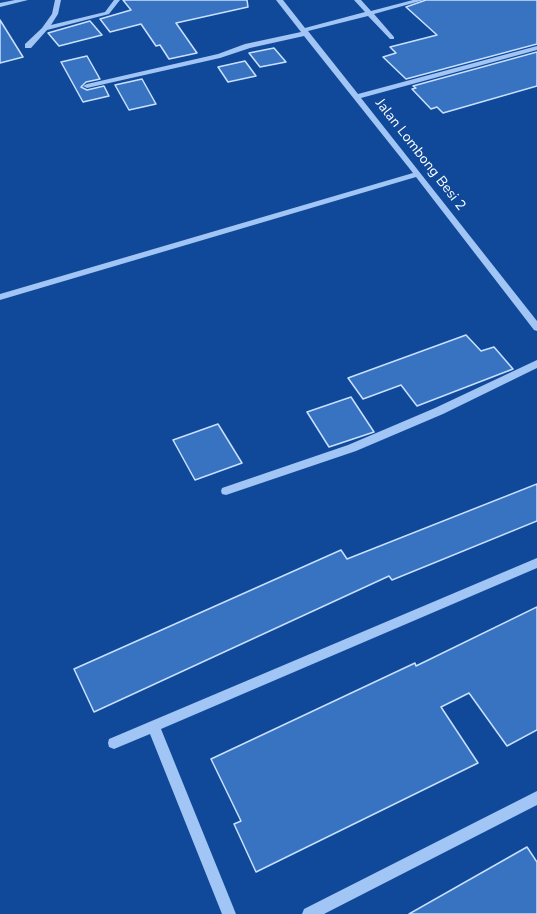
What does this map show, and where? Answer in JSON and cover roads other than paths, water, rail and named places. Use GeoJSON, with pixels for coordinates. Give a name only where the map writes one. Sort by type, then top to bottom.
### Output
{"type":"FeatureCollection","features":[{"type":"Feature","properties":{"kind":"street"},"geometry":{"type":"LineString","coordinates":[[0,5],[25,0]]}},
{"type":"Feature","properties":{"kind":"street"},"geometry":{"type":"LineString","coordinates":[[28,46],[45,29],[54,14],[58,0]]}},
{"type":"Feature","properties":{"kind":"street"},"geometry":{"type":"LineString","coordinates":[[45,29],[106,13],[117,0]]}},
{"type":"Feature","properties":{"kind":"street","name":"Jalan Lombong Besi 2"},"geometry":{"type":"LineString","coordinates":[[279,0],[306,31],[537,328]]}},
{"type":"Feature","properties":{"kind":"street"},"geometry":{"type":"LineString","coordinates":[[357,0],[392,38]]}},
{"type":"Feature","properties":{"kind":"street"},"geometry":{"type":"LineString","coordinates":[[87,86],[220,56],[248,46],[421,0]]}},
{"type":"Feature","properties":{"kind":"street"},"geometry":{"type":"LineString","coordinates":[[357,97],[537,48]]}},
{"type":"Feature","properties":{"kind":"street"},"geometry":{"type":"LineString","coordinates":[[0,297],[418,174]]}},
{"type":"Feature","properties":{"kind":"street"},"geometry":{"type":"LineString","coordinates":[[226,491],[352,448],[439,411],[537,364]]}},
{"type":"Feature","properties":{"kind":"street"},"geometry":{"type":"LineString","coordinates":[[114,743],[537,563]]}},
{"type":"Feature","properties":{"kind":"street"},"geometry":{"type":"LineString","coordinates":[[153,726],[229,914]]}},
{"type":"Feature","properties":{"kind":"street"},"geometry":{"type":"LineString","coordinates":[[309,914],[537,798]]}}]}
